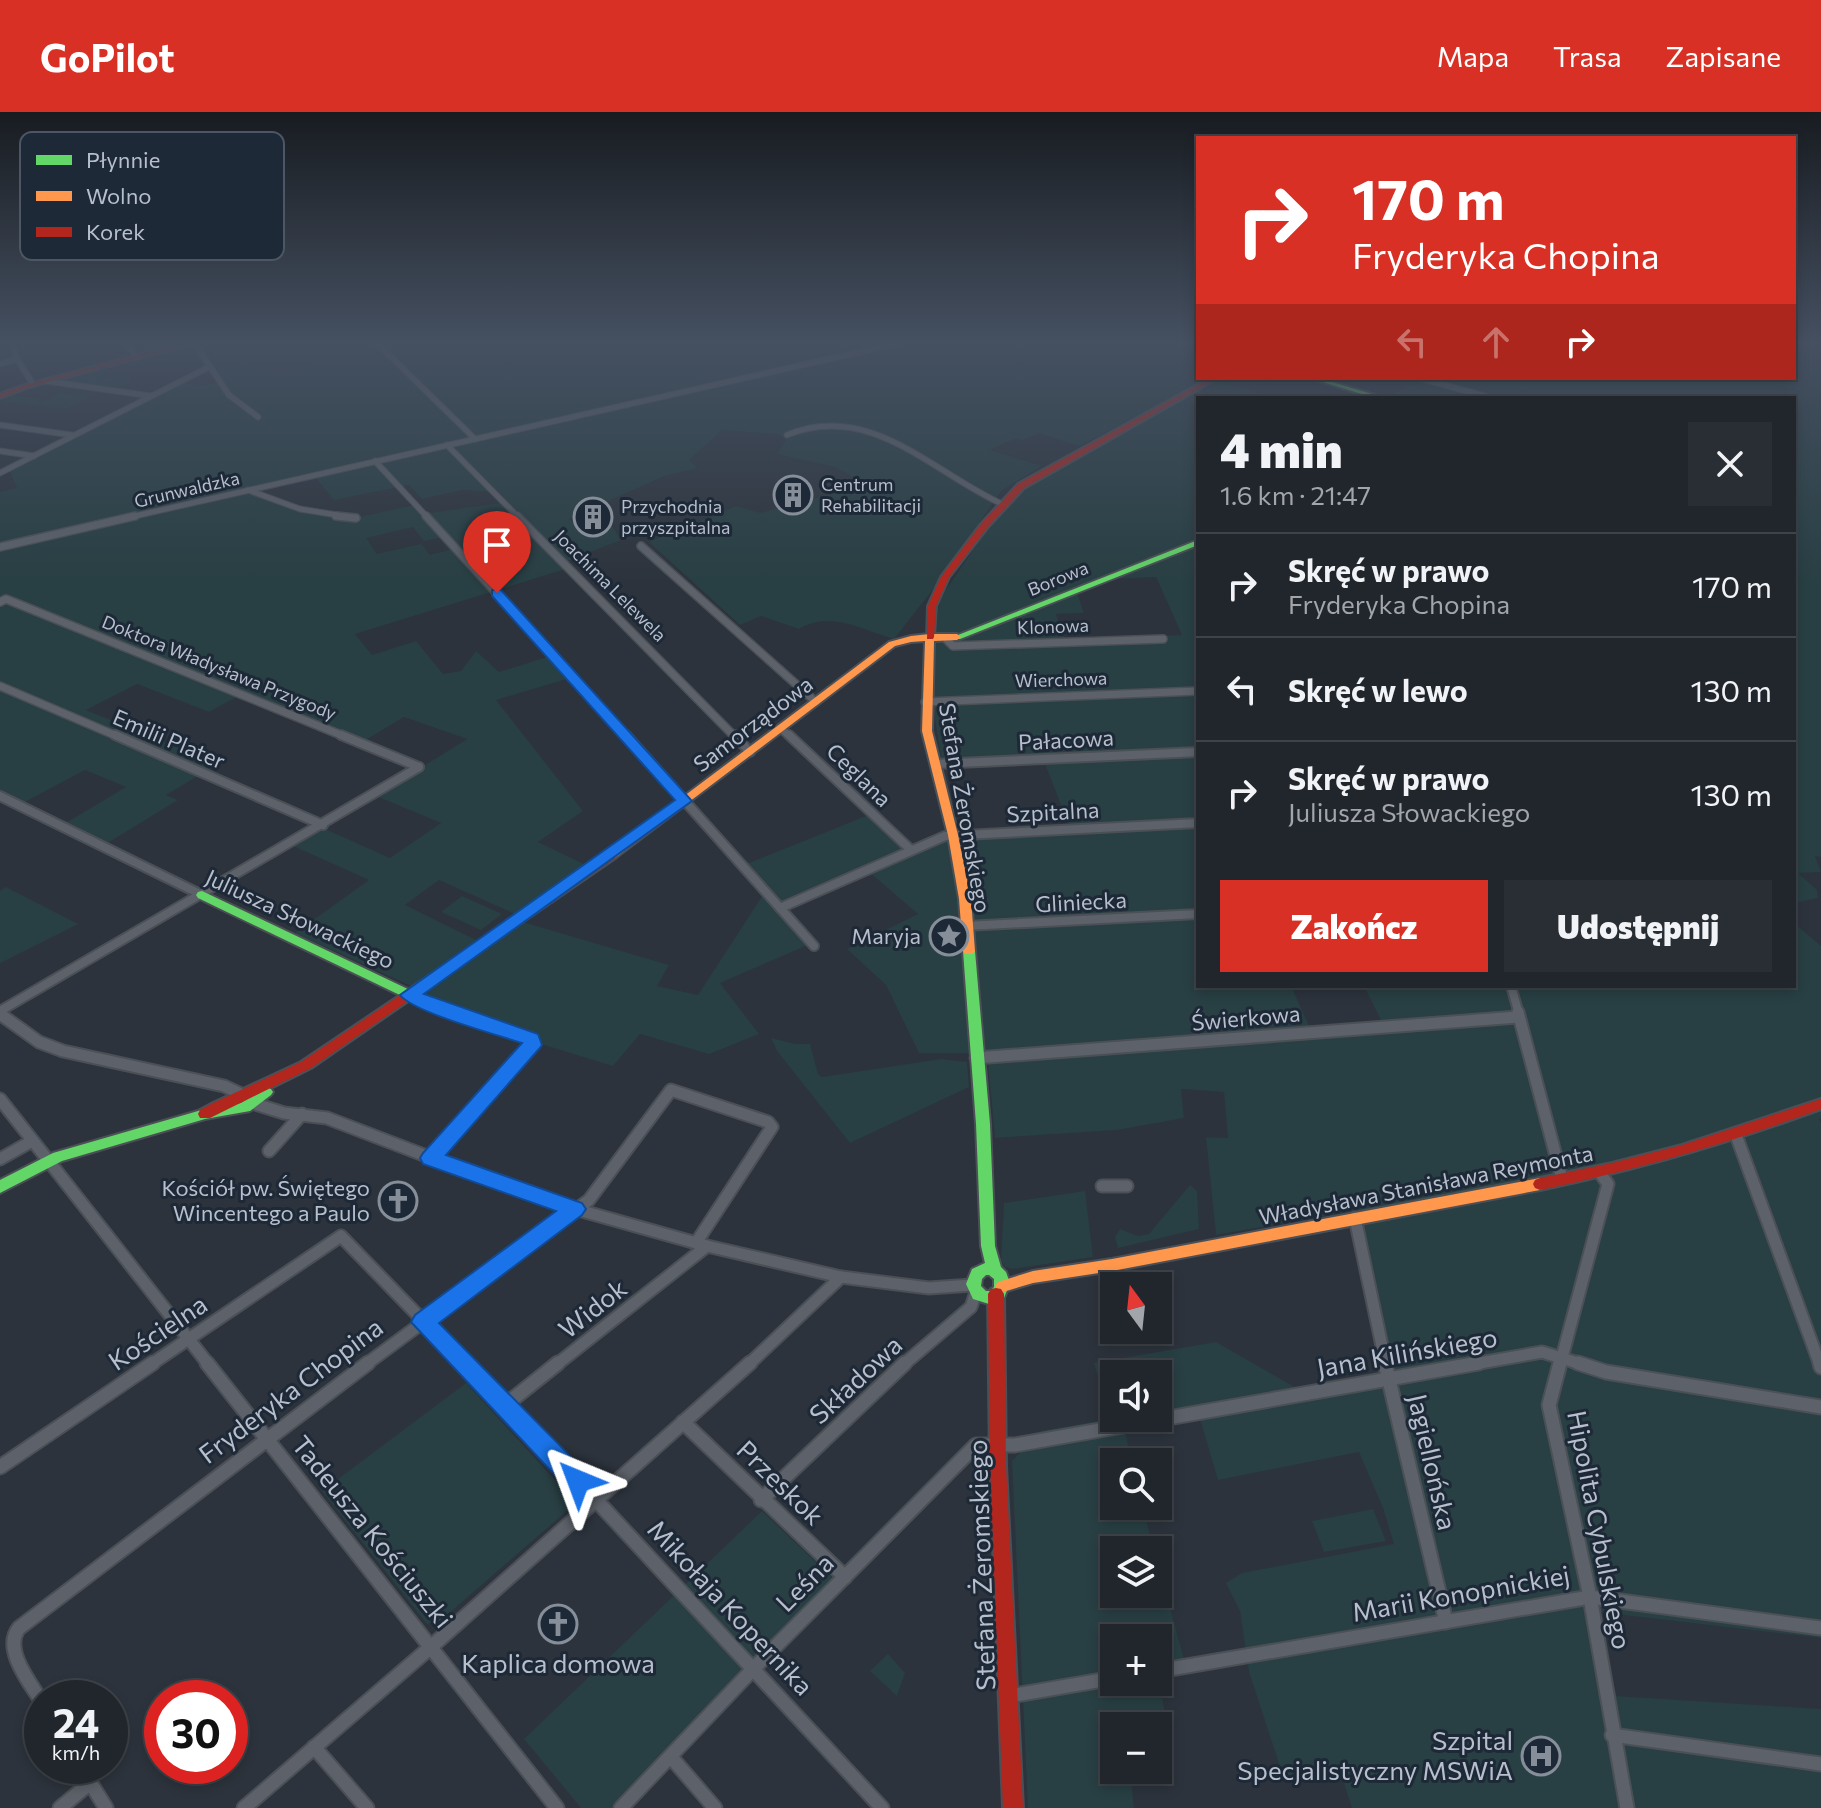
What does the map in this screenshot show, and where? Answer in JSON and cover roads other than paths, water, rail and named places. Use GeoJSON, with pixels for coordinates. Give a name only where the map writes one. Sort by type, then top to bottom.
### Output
{"type":"FeatureCollection","features":[{"type":"Feature","properties":{"kind":"street"},"geometry":{"type":"LineString","coordinates":[[0,473],[97,423]]}},
{"type":"Feature","properties":{"kind":"street"},"geometry":{"type":"LineString","coordinates":[[459,423],[475,439]]}},
{"type":"Feature","properties":{"kind":"street","name":"Grunwaldzka"},"geometry":{"type":"LineString","coordinates":[[2,546],[545,423]]}},
{"type":"Feature","properties":{"kind":"street","name":"Stefana Żeromskiego"},"geometry":{"type":"LineString","coordinates":[[1013,1808],[994,1320],[989,1284],[965,899],[953,835],[927,731],[925,702],[929,639],[932,605],[939,587],[1002,504],[1021,486],[1134,423]]}},
{"type":"Feature","properties":{"kind":"street"},"geometry":{"type":"LineString","coordinates":[[0,425],[73,435]]}},
{"type":"Feature","properties":{"kind":"street"},"geometry":{"type":"LineString","coordinates":[[787,435],[807,429],[844,426],[882,432],[1002,504]]}},
{"type":"Feature","properties":{"kind":"street","name":"Joachima Lelewela"},"geometry":{"type":"LineString","coordinates":[[447,445],[750,752]]}},
{"type":"Feature","properties":{"kind":"street"},"geometry":{"type":"LineString","coordinates":[[0,451],[34,456]]}},
{"type":"Feature","properties":{"kind":"street"},"geometry":{"type":"LineString","coordinates":[[375,461],[545,644],[814,946]]}},
{"type":"Feature","properties":{"kind":"street"},"geometry":{"type":"LineString","coordinates":[[248,490],[263,499],[334,518],[356,518]]}},
{"type":"Feature","properties":{"kind":"street"},"geometry":{"type":"LineString","coordinates":[[0,538],[2,546]]}},
{"type":"Feature","properties":{"kind":"street","name":"Borowa"},"geometry":{"type":"LineString","coordinates":[[929,639],[947,640],[1196,543]]}},
{"type":"Feature","properties":{"kind":"street"},"geometry":{"type":"LineString","coordinates":[[641,546],[816,702]]}},
{"type":"Feature","properties":{"kind":"street","name":"Doktora Władysława Przygody"},"geometry":{"type":"LineString","coordinates":[[3,600],[419,767],[323,825]]}},
{"type":"Feature","properties":{"kind":"street","name":"Samorządowa"},"geometry":{"type":"LineString","coordinates":[[254,1098],[410,995],[684,801],[892,644],[911,639],[929,639]]}},
{"type":"Feature","properties":{"kind":"street","name":"Klonowa"},"geometry":{"type":"LineString","coordinates":[[947,640],[953,646],[1163,639]]}},
{"type":"Feature","properties":{"kind":"street","name":"Emilii Plater"},"geometry":{"type":"LineString","coordinates":[[0,686],[323,825]]}},
{"type":"Feature","properties":{"kind":"street","name":"Wierchowa"},"geometry":{"type":"LineString","coordinates":[[925,702],[1196,691]]}},
{"type":"Feature","properties":{"kind":"street","name":"Ceglana"},"geometry":{"type":"LineString","coordinates":[[781,729],[911,850]]}},
{"type":"Feature","properties":{"kind":"street","name":"Pałacowa"},"geometry":{"type":"LineString","coordinates":[[936,764],[1196,752]]}},
{"type":"Feature","properties":{"kind":"street","name":"Juliusza Słowackiego"},"geometry":{"type":"LineString","coordinates":[[0,796],[438,1008],[531,1039],[532,1045],[430,1158]]}},
{"type":"Feature","properties":{"kind":"street","name":"Szpitalna"},"geometry":{"type":"LineString","coordinates":[[780,908],[911,850],[953,835],[1196,823]]}},
{"type":"Feature","properties":{"kind":"street"},"geometry":{"type":"LineString","coordinates":[[235,1100],[224,1086],[63,1051],[39,1042],[2,1018],[323,825]]}},
{"type":"Feature","properties":{"kind":"street","name":"Gliniecka"},"geometry":{"type":"LineString","coordinates":[[965,926],[1196,914]]}},
{"type":"Feature","properties":{"kind":"street"},"geometry":{"type":"LineString","coordinates":[[1511,988],[1562,1179]]}},
{"type":"Feature","properties":{"kind":"street","name":"Świerkowa"},"geometry":{"type":"LineString","coordinates":[[976,1058],[1518,1017]]}},
{"type":"Feature","properties":{"kind":"street","name":"Fryderyka Chopina"},"geometry":{"type":"LineString","coordinates":[[30,1680],[13,1643],[14,1634],[28,1619],[589,1200],[671,1090],[768,1122],[772,1127]]}},
{"type":"Feature","properties":{"kind":"street"},"geometry":{"type":"LineString","coordinates":[[0,1187],[50,1161],[205,1114],[235,1100],[254,1098]]}},
{"type":"Feature","properties":{"kind":"street","name":"Władysława Stanisława Reymonta"},"geometry":{"type":"LineString","coordinates":[[254,1098],[302,1114],[327,1118],[575,1209],[701,1244],[841,1277],[929,1288],[1033,1277],[1600,1173],[1736,1135],[1821,1104]]}},
{"type":"Feature","properties":{"kind":"street","name":"Tadeusza Kościuszki"},"geometry":{"type":"LineString","coordinates":[[0,1099],[557,1808]]}},
{"type":"Feature","properties":{"kind":"street"},"geometry":{"type":"LineString","coordinates":[[269,1151],[302,1114]]}},
{"type":"Feature","properties":{"kind":"street","name":"Widok"},"geometry":{"type":"LineString","coordinates":[[504,1406],[701,1244],[772,1127]]}},
{"type":"Feature","properties":{"kind":"street"},"geometry":{"type":"LineString","coordinates":[[1736,1135],[1821,1367]]}},
{"type":"Feature","properties":{"kind":"street"},"geometry":{"type":"LineString","coordinates":[[0,1159],[32,1141]]}},
{"type":"Feature","properties":{"kind":"street","name":"Hipolita Cybulskiego"},"geometry":{"type":"LineString","coordinates":[[1600,1173],[1608,1184],[1549,1405],[1590,1597],[1627,1808]]}},
{"type":"Feature","properties":{"kind":"street"},"geometry":{"type":"LineString","coordinates":[[1102,1186],[1127,1186]]}},
{"type":"Feature","properties":{"kind":"street","name":"Jagiellońska"},"geometry":{"type":"LineString","coordinates":[[1355,1218],[1388,1378],[1446,1622]]}},
{"type":"Feature","properties":{"kind":"street","name":"Kościelna"},"geometry":{"type":"LineString","coordinates":[[0,1467],[341,1236]]}},
{"type":"Feature","properties":{"kind":"street","name":"Mikołaja Kopernika"},"geometry":{"type":"LineString","coordinates":[[341,1236],[596,1500],[882,1808]]}},
{"type":"Feature","properties":{"kind":"street"},"geometry":{"type":"LineString","coordinates":[[244,1808],[432,1646],[795,1323],[841,1277]]}},
{"type":"Feature","properties":{"kind":"street","name":"Składowa"},"geometry":{"type":"LineString","coordinates":[[761,1500],[923,1346],[971,1307],[989,1284]]}},
{"type":"Feature","properties":{"kind":"street","name":"Jana Kilińskiego"},"geometry":{"type":"LineString","coordinates":[[998,1445],[1015,1445],[1542,1352],[1606,1372],[1821,1407]]}},
{"type":"Feature","properties":{"kind":"street","name":"Przeskok"},"geometry":{"type":"LineString","coordinates":[[683,1422],[761,1500],[845,1577]]}},
{"type":"Feature","properties":{"kind":"street","name":"Leśna"},"geometry":{"type":"LineString","coordinates":[[621,1808],[972,1447],[998,1445]]}},
{"type":"Feature","properties":{"kind":"street","name":"Marii Konopnickiej"},"geometry":{"type":"LineString","coordinates":[[1172,1669],[1590,1597],[1821,1628]]}},
{"type":"Feature","properties":{"kind":"street"},"geometry":{"type":"LineString","coordinates":[[1009,1696],[1100,1680]]}},
{"type":"Feature","properties":{"kind":"street"},"geometry":{"type":"LineString","coordinates":[[1612,1735],[1821,1764]]}},
{"type":"Feature","properties":{"kind":"street"},"geometry":{"type":"LineString","coordinates":[[314,1747],[367,1808]]}},
{"type":"Feature","properties":{"kind":"street"},"geometry":{"type":"LineString","coordinates":[[671,1757],[715,1808]]}},
{"type":"Feature","properties":{"kind":"street"},"geometry":{"type":"LineString","coordinates":[[60,1808],[89,1784]]}},
{"type":"Feature","properties":{"kind":"street"},"geometry":{"type":"LineString","coordinates":[[91,1784],[106,1808]]}},
{"type":"Feature","properties":{"kind":"place","name":"Centrum Rehabilitacji"},"geometry":{"type":"Point","coordinates":[793,495]}},
{"type":"Feature","properties":{"kind":"place","name":"Przychodnia przyszpitalna"},"geometry":{"type":"Point","coordinates":[593,517]}},
{"type":"Feature","properties":{"kind":"place","name":"Maryja"},"geometry":{"type":"Point","coordinates":[949,936]}},
{"type":"Feature","properties":{"kind":"place","name":"Kościół pw. Świętego Wincentego a Paulo"},"geometry":{"type":"Point","coordinates":[398,1201]}},
{"type":"Feature","properties":{"kind":"place","name":"Kaplica domowa"},"geometry":{"type":"Point","coordinates":[558,1624]}},
{"type":"Feature","properties":{"kind":"place","name":"Szpital Specjalistyczny MSWiA"},"geometry":{"type":"Point","coordinates":[1541,1756]}}]}
